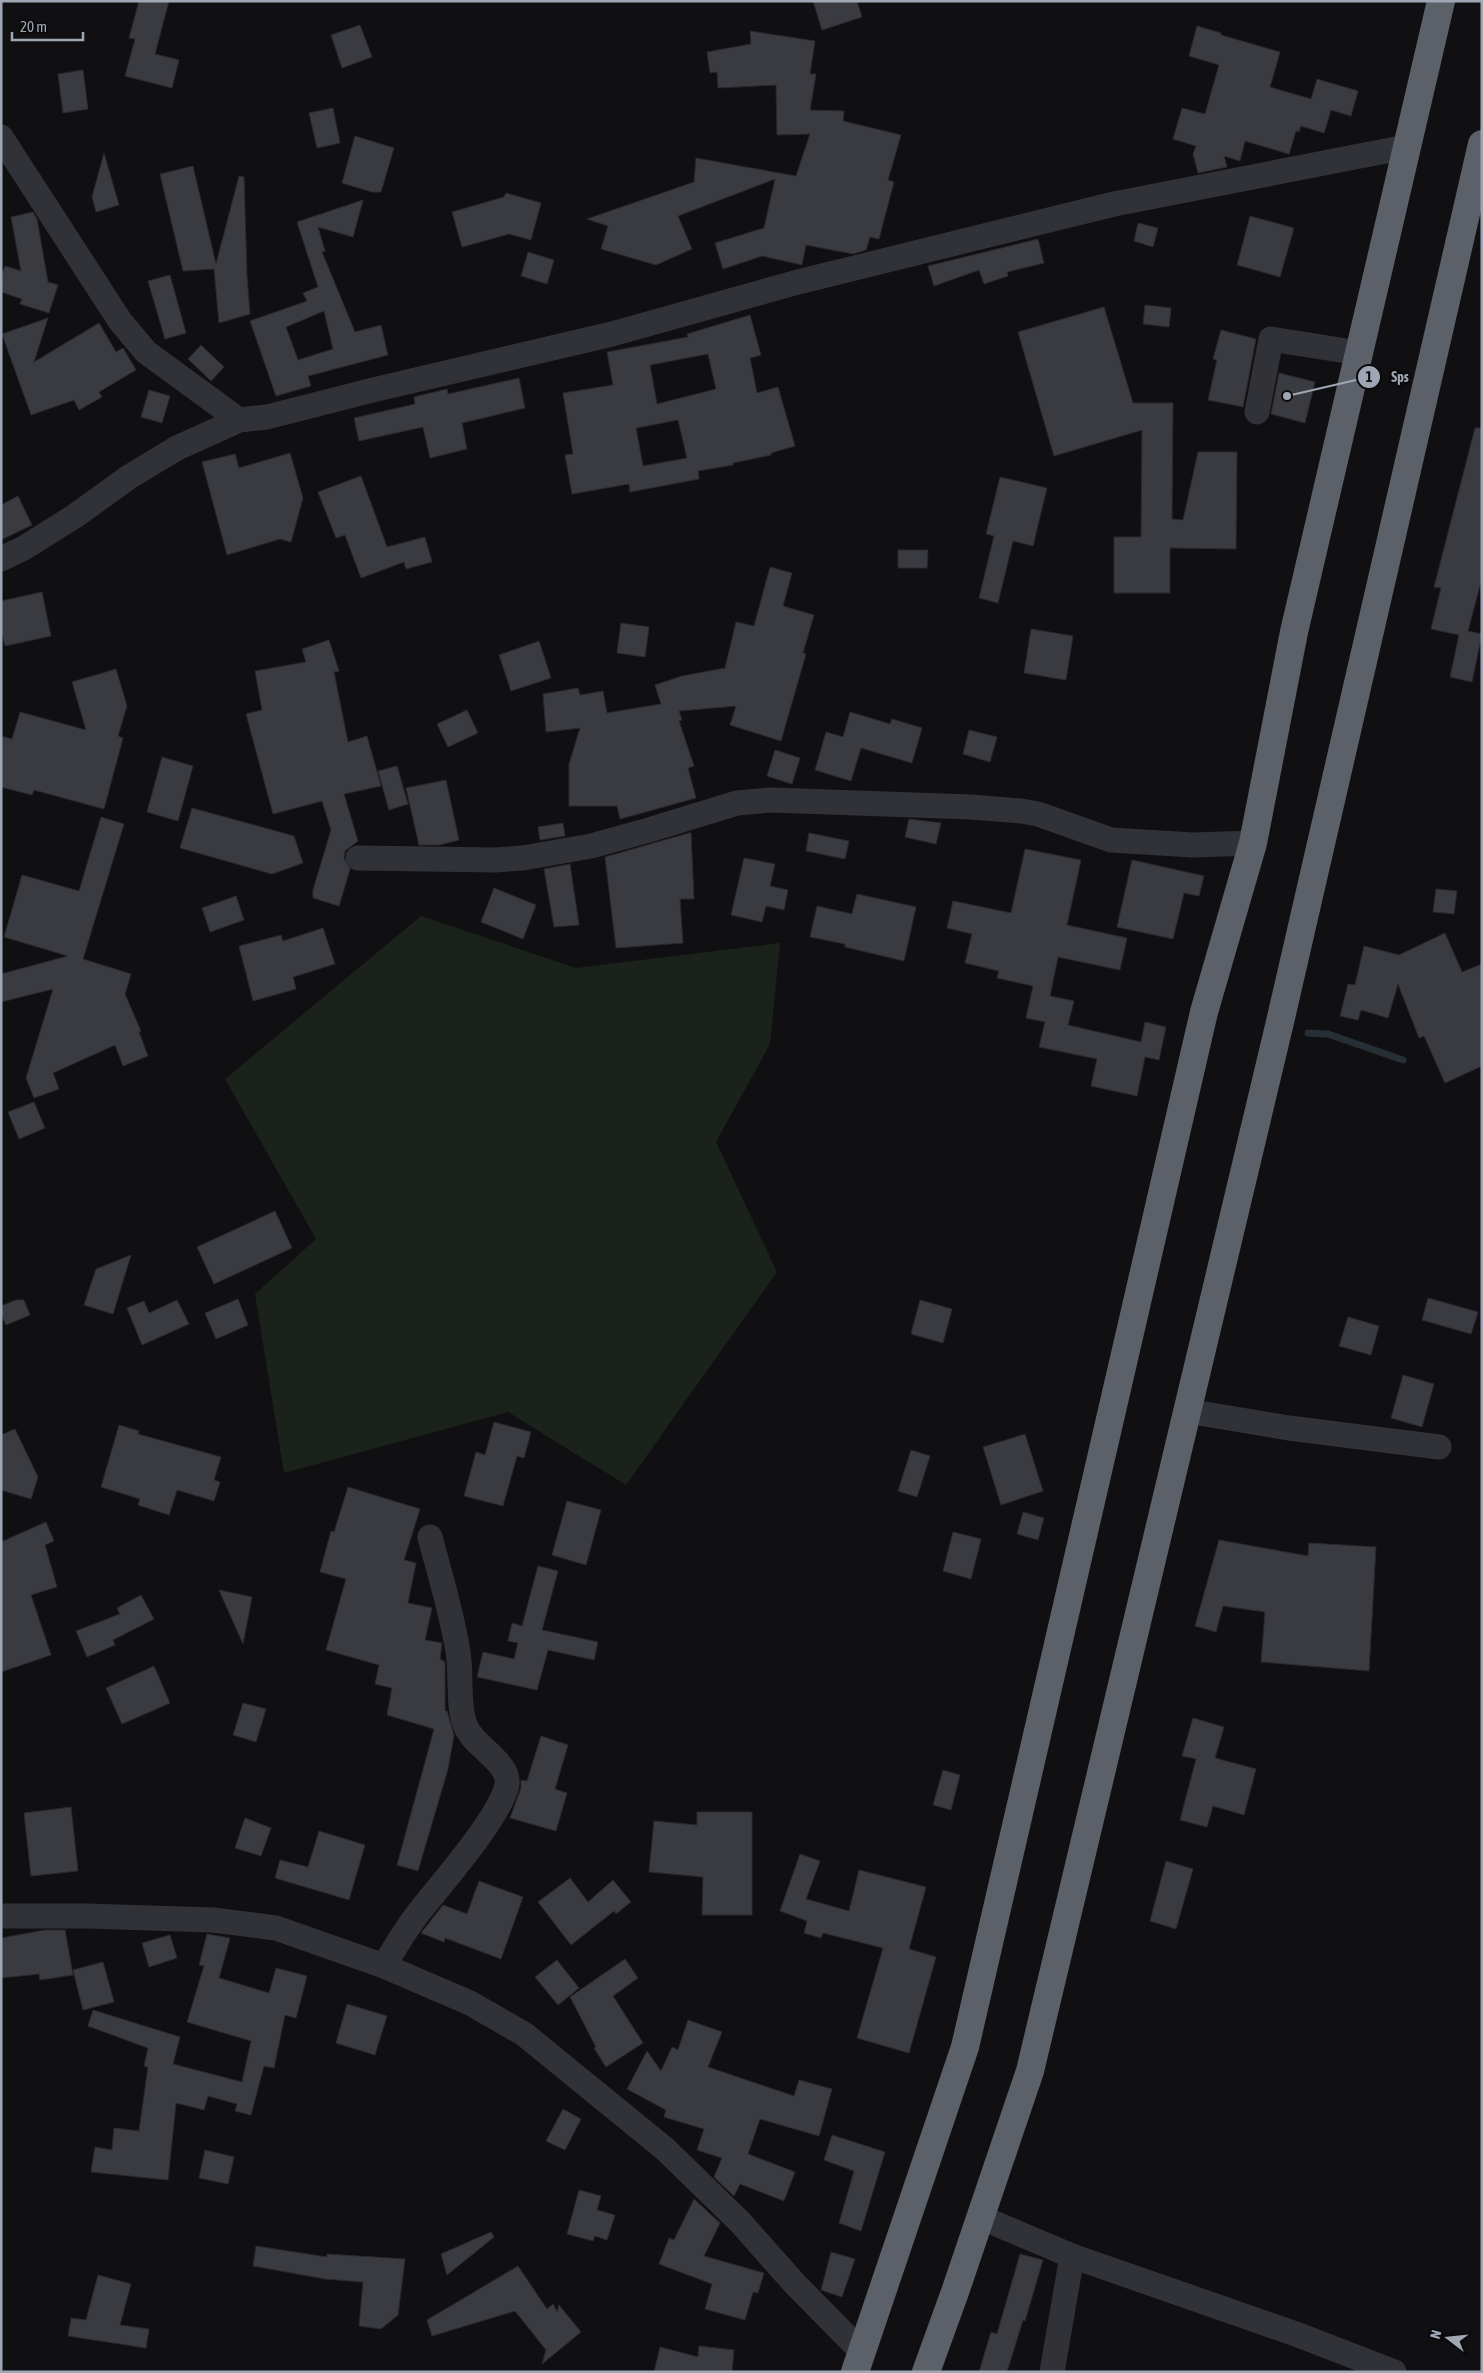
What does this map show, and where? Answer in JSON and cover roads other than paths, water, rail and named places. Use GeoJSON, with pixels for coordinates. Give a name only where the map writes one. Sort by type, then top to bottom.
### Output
{"type":"FeatureCollection","features":[{"type":"Feature","properties":{"kind":"highway"},"geometry":{"type":"LineString","coordinates":[[859,2362],[964,2047],[1204,1012],[1253,843],[1294,632],[1440,1]]}},
{"type":"Feature","properties":{"kind":"highway"},"geometry":{"type":"LineString","coordinates":[[926,2372],[1030,2071],[1296,954],[1482,144]]}},
{"type":"Feature","properties":{"kind":"street"},"geometry":{"type":"LineString","coordinates":[[1,137],[120,321],[146,352],[239,420]]}},
{"type":"Feature","properties":{"kind":"street"},"geometry":{"type":"LineString","coordinates":[[1,559],[24,548],[75,516],[129,477],[176,448],[239,420],[267,417],[612,334],[798,282],[1114,204],[1406,147]]}},
{"type":"Feature","properties":{"kind":"street"},"geometry":{"type":"LineString","coordinates":[[1258,412],[1271,339],[1359,353]]}},
{"type":"Feature","properties":{"kind":"street"},"geometry":{"type":"LineString","coordinates":[[358,858],[487,860],[523,858],[599,844],[737,803],[771,800],[972,806],[1038,814],[1111,840],[1193,845],[1253,843]]}},
{"type":"Feature","properties":{"kind":"street"},"geometry":{"type":"LineString","coordinates":[[1186,1411],[1289,1428],[1439,1447]]}},
{"type":"Feature","properties":{"kind":"street"},"geometry":{"type":"LineString","coordinates":[[384,1966],[418,1914],[496,1811],[507,1782],[504,1770],[494,1758],[471,1738],[465,1725],[458,1652],[449,1607],[430,1537]]}},
{"type":"Feature","properties":{"kind":"street"},"geometry":{"type":"LineString","coordinates":[[1,1916],[88,1916],[213,1920],[276,1928],[384,1966],[470,2003],[524,2034],[672,2156],[740,2222],[795,2284],[859,2362]]}},
{"type":"Feature","properties":{"kind":"street"},"geometry":{"type":"LineString","coordinates":[[980,2217],[1072,2256],[1296,2334],[1394,2372]]}},
{"type":"Feature","properties":{"kind":"street"},"geometry":{"type":"LineString","coordinates":[[1052,2372],[1072,2256]]}},
{"type":"Feature","properties":{"kind":"waterway"},"geometry":{"type":"LineString","coordinates":[[1308,1033],[1328,1034],[1403,1060]]}},
{"type":"Feature","properties":{"kind":"place","name":"Sps"},"geometry":{"type":"Point","coordinates":[1287,396]}}]}
